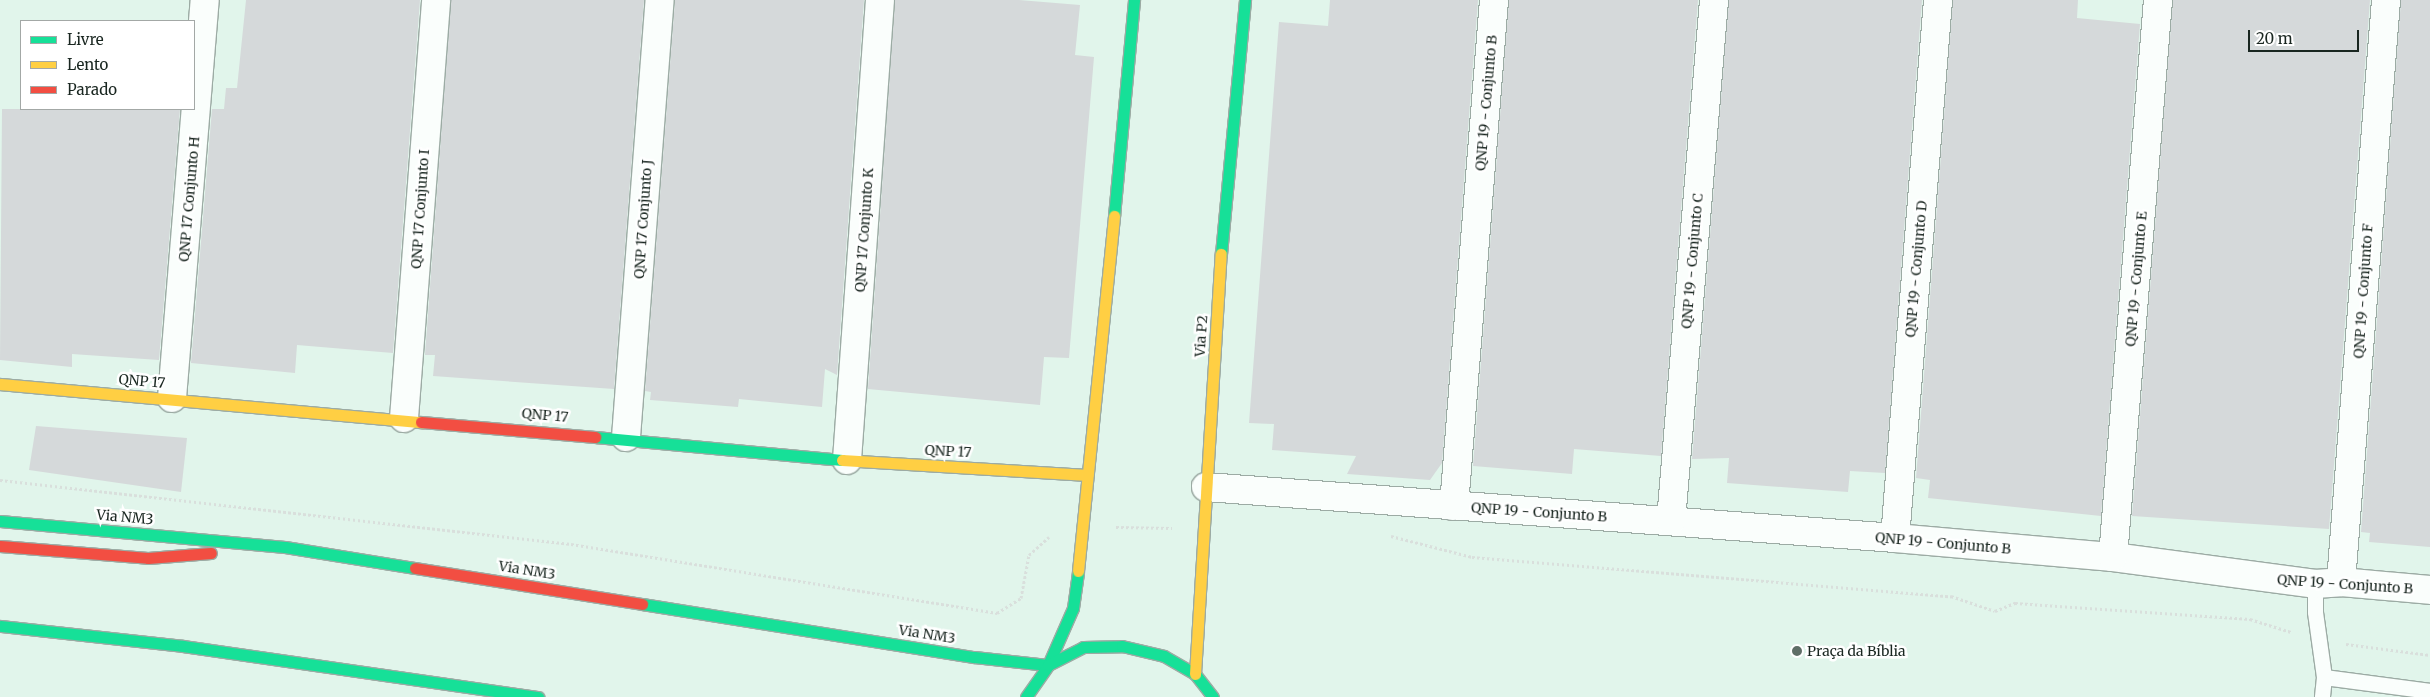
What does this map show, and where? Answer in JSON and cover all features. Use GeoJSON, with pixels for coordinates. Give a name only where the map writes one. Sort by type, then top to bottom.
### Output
{"type":"FeatureCollection","features":[{"type":"Feature","properties":{"kind":"main road"},"geometry":{"type":"LineString","coordinates":[[1026,697],[1048,665],[1073,608],[1088,475],[1134,0]]}},
{"type":"Feature","properties":{"kind":"main road","name":"Via P2"},"geometry":{"type":"LineString","coordinates":[[1195,674],[1222,246],[1245,0]]}},
{"type":"Feature","properties":{"kind":"main road","name":"QNP 17"},"geometry":{"type":"LineString","coordinates":[[0,384],[626,437],[847,460],[1088,475]]}},
{"type":"Feature","properties":{"kind":"main road","name":"Via NM3"},"geometry":{"type":"LineString","coordinates":[[0,521],[285,547],[974,657],[1048,665]]}},
{"type":"Feature","properties":{"kind":"main road"},"geometry":{"type":"LineString","coordinates":[[0,546],[148,558],[285,547]]}},
{"type":"Feature","properties":{"kind":"main road"},"geometry":{"type":"LineString","coordinates":[[0,626],[183,646],[538,697]]}},
{"type":"Feature","properties":{"kind":"main road"},"geometry":{"type":"LineString","coordinates":[[1048,665],[1083,647],[1122,646],[1164,656],[1195,674],[1213,697]]}},
{"type":"Feature","properties":{"kind":"street","name":"QNP 17 Conjunto H"},"geometry":{"type":"LineString","coordinates":[[172,398],[205,0]]}},
{"type":"Feature","properties":{"kind":"street","name":"QNP 17 Conjunto I"},"geometry":{"type":"LineString","coordinates":[[404,418],[436,0]]}},
{"type":"Feature","properties":{"kind":"street","name":"QNP 17 Conjunto J"},"geometry":{"type":"LineString","coordinates":[[626,437],[660,0]]}},
{"type":"Feature","properties":{"kind":"street","name":"QNP 17 Conjunto K"},"geometry":{"type":"LineString","coordinates":[[847,460],[880,0]]}},
{"type":"Feature","properties":{"kind":"street","name":"QNP 19 - Conjunto B"},"geometry":{"type":"LineString","coordinates":[[1454,506],[1494,0]]}},
{"type":"Feature","properties":{"kind":"street","name":"QNP 19 - Conjunto C"},"geometry":{"type":"LineString","coordinates":[[1671,521],[1714,0]]}},
{"type":"Feature","properties":{"kind":"street","name":"QNP 19 - Conjunto D"},"geometry":{"type":"LineString","coordinates":[[1895,538],[1938,0]]}},
{"type":"Feature","properties":{"kind":"street","name":"QNP 19 - Conjunto E"},"geometry":{"type":"LineString","coordinates":[[2113,557],[2158,0]]}},
{"type":"Feature","properties":{"kind":"street","name":"QNP 19 - Conjunto F"},"geometry":{"type":"LineString","coordinates":[[2328,583],[2386,0]]}},
{"type":"Feature","properties":{"kind":"street","name":"QNP 19 - Conjunto B"},"geometry":{"type":"LineString","coordinates":[[1206,487],[1895,538],[2113,557],[2328,583],[2430,590]]}},
{"type":"Feature","properties":{"kind":"lane"},"geometry":{"type":"LineString","coordinates":[[2322,697],[2324,677],[2316,622],[2328,583]]}},
{"type":"Feature","properties":{"kind":"lane"},"geometry":{"type":"LineString","coordinates":[[2324,677],[2430,691]]}},
{"type":"Feature","properties":{"kind":"building"},"geometry":{"type":"Polygon","coordinates":[[[246,0],[420,0],[393,353],[297,345],[295,373],[191,363],[212,109],[224,109],[226,88],[237,88],[246,0]]]}},
{"type":"Feature","properties":{"kind":"building"},"geometry":{"type":"Polygon","coordinates":[[[451,0],[644,0],[614,389],[433,376],[435,355],[425,355],[451,0]]]}},
{"type":"Feature","properties":{"kind":"building"},"geometry":{"type":"Polygon","coordinates":[[[675,0],[864,0],[837,375],[825,369],[822,407],[739,399],[738,407],[650,400],[651,392],[645,391],[675,0]]]}},
{"type":"Feature","properties":{"kind":"building"},"geometry":{"type":"Polygon","coordinates":[[[895,0],[1019,0],[1080,5],[1075,55],[1094,57],[1069,358],[1044,357],[1040,405],[868,389],[895,0]]]}},
{"type":"Feature","properties":{"kind":"building"},"geometry":{"type":"Polygon","coordinates":[[[1330,0],[1478,0],[1442,463],[1430,480],[1347,474],[1356,456],[1272,450],[1274,424],[1249,423],[1279,22],[1328,26],[1330,0]]]}},
{"type":"Feature","properties":{"kind":"building"},"geometry":{"type":"Polygon","coordinates":[[[1509,0],[1698,0],[1661,456],[1574,449],[1572,474],[1473,466],[1509,0]]]}},
{"type":"Feature","properties":{"kind":"building"},"geometry":{"type":"Polygon","coordinates":[[[1729,0],[1922,0],[1885,473],[1850,471],[1848,492],[1727,483],[1729,458],[1692,459],[1729,0]]]}},
{"type":"Feature","properties":{"kind":"building"},"geometry":{"type":"Polygon","coordinates":[[[1953,0],[2078,0],[2077,18],[2140,24],[2101,516],[1928,498],[1930,480],[1916,478],[1953,0]]]}},
{"type":"Feature","properties":{"kind":"building"},"geometry":{"type":"Polygon","coordinates":[[[2173,0],[2370,0],[2329,529],[2132,516],[2173,0]]]}},
{"type":"Feature","properties":{"kind":"building"},"geometry":{"type":"Polygon","coordinates":[[[2401,0],[2430,0],[2430,547],[2369,542],[2370,533],[2361,532],[2401,0]]]}},
{"type":"Feature","properties":{"kind":"building"},"geometry":{"type":"Polygon","coordinates":[[[2,109],[180,110],[159,360],[72,354],[72,367],[0,360],[2,109]]]}},
{"type":"Feature","properties":{"kind":"building"},"geometry":{"type":"Polygon","coordinates":[[[36,426],[187,438],[181,492],[29,470],[36,426]]]}},
{"type":"Feature","properties":{"kind":"traffic: fast"},"geometry":{"type":"LineString","coordinates":[[1114,216],[1134,0]]}},
{"type":"Feature","properties":{"kind":"traffic: fast"},"geometry":{"type":"LineString","coordinates":[[1221,254],[1245,0]]}},
{"type":"Feature","properties":{"kind":"traffic: fast"},"geometry":{"type":"LineString","coordinates":[[595,437],[842,460]]}},
{"type":"Feature","properties":{"kind":"traffic: fast"},"geometry":{"type":"LineString","coordinates":[[0,521],[285,547],[415,568]]}},
{"type":"Feature","properties":{"kind":"traffic: fast"},"geometry":{"type":"LineString","coordinates":[[642,604],[974,657],[1048,665],[1073,608],[1078,571]]}},
{"type":"Feature","properties":{"kind":"traffic: fast"},"geometry":{"type":"LineString","coordinates":[[0,626],[183,646],[538,697]]}},
{"type":"Feature","properties":{"kind":"traffic: fast"},"geometry":{"type":"LineString","coordinates":[[1026,697],[1048,665],[1083,647],[1122,646],[1164,656],[1195,674],[1213,697]]}},
{"type":"Feature","properties":{"kind":"traffic: slow"},"geometry":{"type":"LineString","coordinates":[[1078,571],[1114,216]]}},
{"type":"Feature","properties":{"kind":"traffic: slow"},"geometry":{"type":"LineString","coordinates":[[1195,674],[1221,254]]}},
{"type":"Feature","properties":{"kind":"traffic: slow"},"geometry":{"type":"LineString","coordinates":[[0,384],[421,422]]}},
{"type":"Feature","properties":{"kind":"traffic: slow"},"geometry":{"type":"LineString","coordinates":[[842,460],[1088,475]]}},
{"type":"Feature","properties":{"kind":"traffic: jam"},"geometry":{"type":"LineString","coordinates":[[421,422],[595,437]]}},
{"type":"Feature","properties":{"kind":"traffic: jam"},"geometry":{"type":"LineString","coordinates":[[0,546],[148,558],[211,553]]}},
{"type":"Feature","properties":{"kind":"traffic: jam"},"geometry":{"type":"LineString","coordinates":[[415,568],[642,604]]}},
{"type":"Feature","properties":{"kind":"place","name":"Praça da Bíblia"},"geometry":{"type":"Point","coordinates":[1797,651]}}]}
